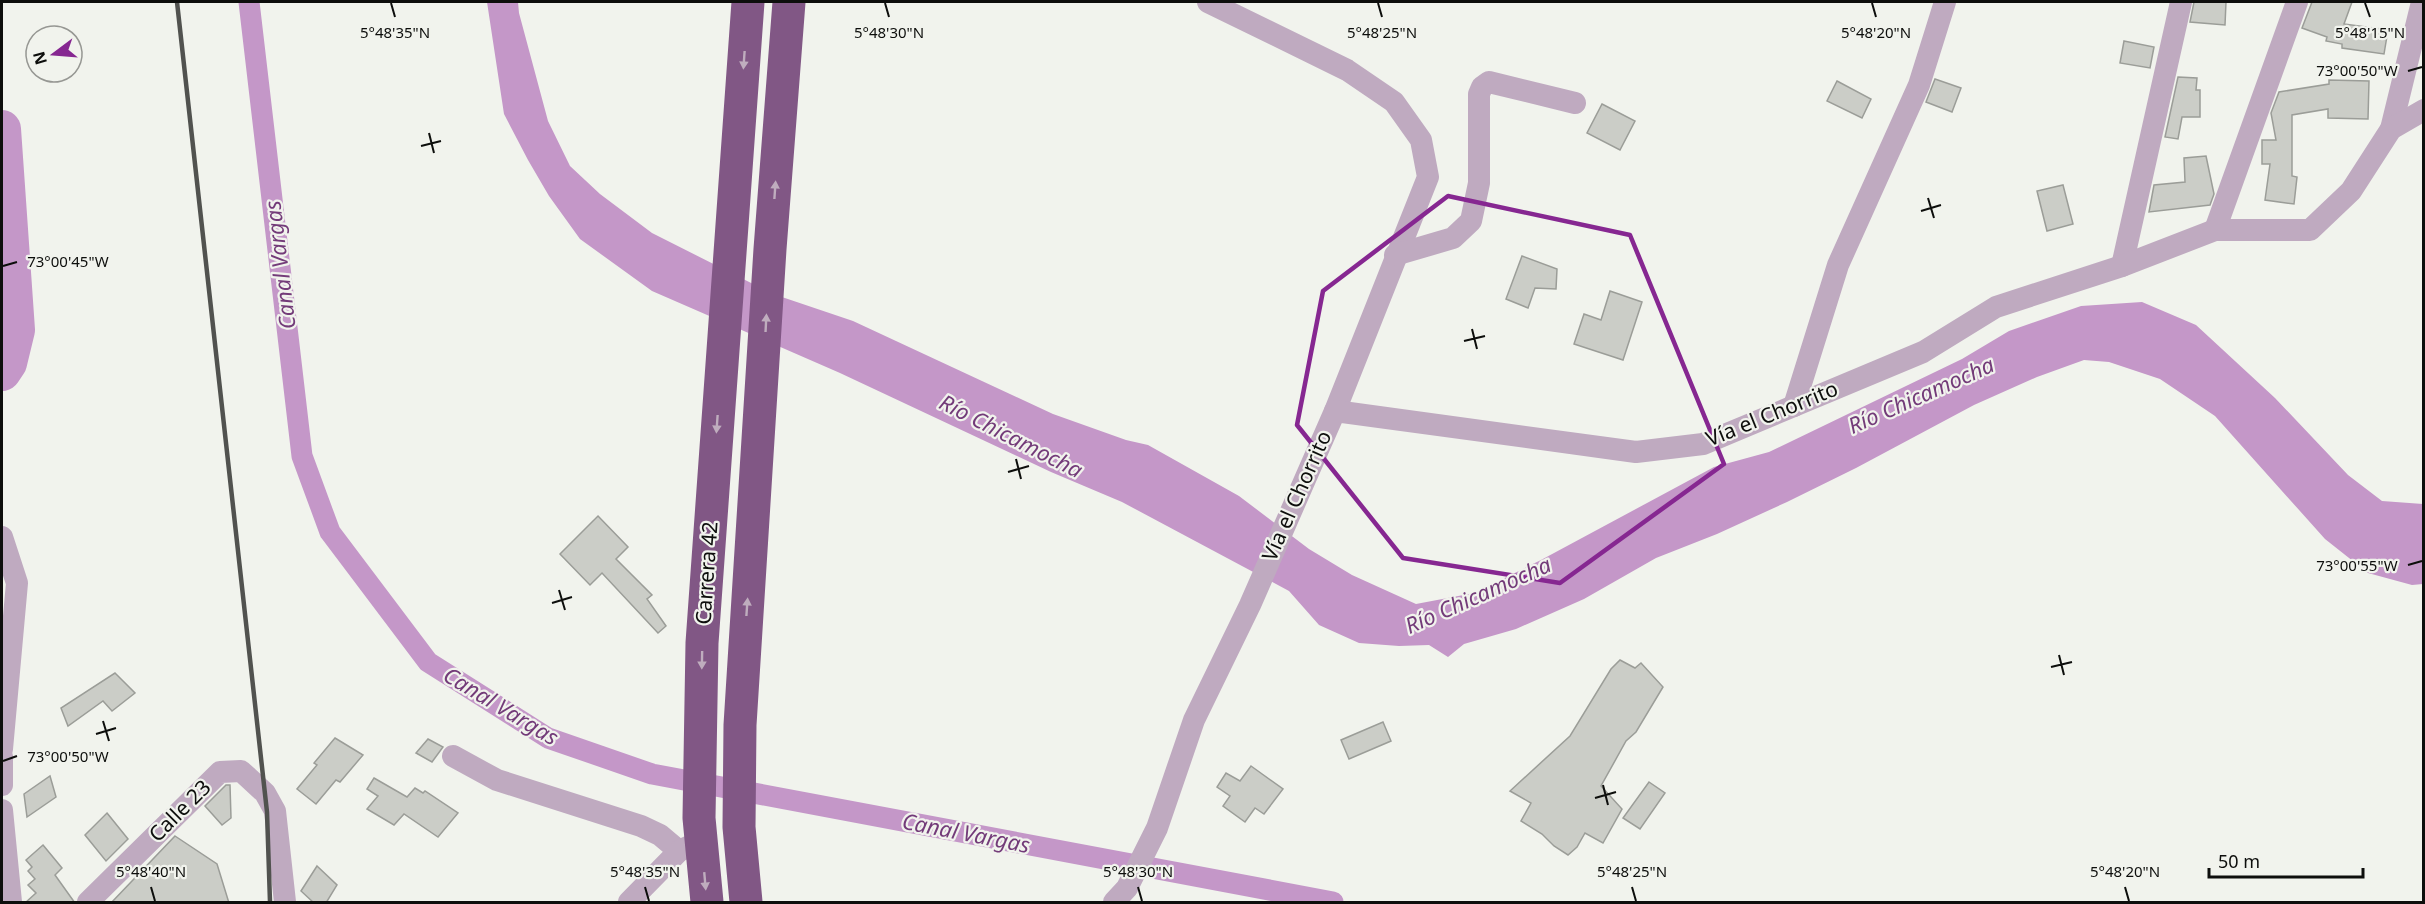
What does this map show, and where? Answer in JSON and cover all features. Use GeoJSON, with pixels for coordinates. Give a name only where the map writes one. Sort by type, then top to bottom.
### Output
{"type":"FeatureCollection","features":[{"type":"Feature","properties":{"kind":"highway","name":"Carrera 42"},"geometry":{"type":"LineString","coordinates":[[707,903],[693,837],[699,763],[702,644],[748,2]]}},
{"type":"Feature","properties":{"kind":"highway","name":"Carrera 42"},"geometry":{"type":"LineString","coordinates":[[746,903],[739,827],[738,770],[789,2]]}},
{"type":"Feature","properties":{"kind":"street"},"geometry":{"type":"LineString","coordinates":[[1208,2],[1347,70],[1394,102],[1421,140],[1428,177],[1395,255],[1335,411]]}},
{"type":"Feature","properties":{"kind":"street"},"geometry":{"type":"LineString","coordinates":[[1794,406],[1838,265],[1919,85],[1945,2]]}},
{"type":"Feature","properties":{"kind":"street"},"geometry":{"type":"LineString","coordinates":[[2122,266],[2181,2]]}},
{"type":"Feature","properties":{"kind":"street"},"geometry":{"type":"LineString","coordinates":[[2215,230],[2297,2]]}},
{"type":"Feature","properties":{"kind":"street"},"geometry":{"type":"LineString","coordinates":[[2391,129],[2422,2]]}},
{"type":"Feature","properties":{"kind":"street"},"geometry":{"type":"LineString","coordinates":[[1395,255],[1453,238],[1471,221],[1479,183],[1479,94],[1482,87],[1489,82],[1575,103]]}},
{"type":"Feature","properties":{"kind":"street","name":"Vía el Chorrito"},"geometry":{"type":"LineString","coordinates":[[1121,895],[1157,828],[1194,720],[1250,605],[1335,411],[1636,452],[1703,444],[1923,352],[1996,307],[2122,266],[2215,230],[2310,230],[2352,191],[2391,129],[2424,110]]}},
{"type":"Feature","properties":{"kind":"street"},"geometry":{"type":"LineString","coordinates":[[2,537],[16,583],[2,749]]}},
{"type":"Feature","properties":{"kind":"street"},"geometry":{"type":"LineString","coordinates":[[453,756],[497,780],[641,826],[660,835],[693,837]]}},
{"type":"Feature","properties":{"kind":"street"},"geometry":{"type":"LineString","coordinates":[[2,757],[2,785]]}},
{"type":"Feature","properties":{"kind":"street","name":"Calle 23"},"geometry":{"type":"LineString","coordinates":[[88,903],[220,772],[241,771],[265,793],[275,811],[285,903]]}},
{"type":"Feature","properties":{"kind":"street"},"geometry":{"type":"LineString","coordinates":[[2,810],[11,903]]}},
{"type":"Feature","properties":{"kind":"street"},"geometry":{"type":"LineString","coordinates":[[629,903],[693,837]]}},
{"type":"Feature","properties":{"kind":"highlighted area"},"geometry":{"type":"Polygon","coordinates":[[[1448,196],[1630,235],[1724,464],[1560,583],[1403,558],[1297,425],[1323,291],[1448,196]]]}},
{"type":"Feature","properties":{"kind":"water","name":"Río Chicamocha"},"geometry":{"type":"Polygon","coordinates":[[[487,2],[518,2],[548,121],[570,166],[600,194],[652,233],[773,294],[853,321],[1053,414],[1126,440],[1148,445],[1239,496],[1309,549],[1352,575],[1416,604],[1474,593],[1541,560],[1714,467],[1769,452],[1962,359],[2009,331],[2081,306],[2142,302],[2196,325],[2275,398],[2348,475],[2382,501],[2423,504],[2423,584],[2412,585],[2368,573],[2325,539],[2215,416],[2160,379],[2109,362],[2084,360],[2037,377],[1974,405],[1787,502],[1717,534],[1656,558],[1584,599],[1516,629],[1464,644],[1448,657],[1429,645],[1399,646],[1359,643],[1319,625],[1289,591],[1122,502],[1051,472],[840,373],[652,291],[580,239],[549,196],[504,114],[487,2]]]}},
{"type":"Feature","properties":{"kind":"building"},"geometry":{"type":"Polygon","coordinates":[[[2194,2],[2226,2],[2225,25],[2190,22],[2194,2]]]}},
{"type":"Feature","properties":{"kind":"building"},"geometry":{"type":"Polygon","coordinates":[[[2312,2],[2352,2],[2344,24],[2388,30],[2384,54],[2342,48],[2342,44],[2326,41],[2327,37],[2302,28],[2312,2]]]}},
{"type":"Feature","properties":{"kind":"building"},"geometry":{"type":"Polygon","coordinates":[[[2124,41],[2154,47],[2150,68],[2120,63],[2124,41]]]}},
{"type":"Feature","properties":{"kind":"building"},"geometry":{"type":"Polygon","coordinates":[[[2178,77],[2197,78],[2196,90],[2200,90],[2200,117],[2182,117],[2178,139],[2165,137],[2178,77]]]}},
{"type":"Feature","properties":{"kind":"building"},"geometry":{"type":"Polygon","coordinates":[[[1935,79],[1961,88],[1952,112],[1926,102],[1935,79]]]}},
{"type":"Feature","properties":{"kind":"building"},"geometry":{"type":"Polygon","coordinates":[[[2329,80],[2369,81],[2368,119],[2328,118],[2328,109],[2292,115],[2292,176],[2297,177],[2294,204],[2265,200],[2270,164],[2262,164],[2262,140],[2276,140],[2271,113],[2279,92],[2329,84],[2329,80]]]}},
{"type":"Feature","properties":{"kind":"building"},"geometry":{"type":"Polygon","coordinates":[[[1837,81],[1871,99],[1862,118],[1827,101],[1837,81]]]}},
{"type":"Feature","properties":{"kind":"building"},"geometry":{"type":"Polygon","coordinates":[[[1602,104],[1635,121],[1620,150],[1587,133],[1602,104]]]}},
{"type":"Feature","properties":{"kind":"building"},"geometry":{"type":"Polygon","coordinates":[[[2206,156],[2214,194],[2210,205],[2149,212],[2154,185],[2185,182],[2184,158],[2206,156]]]}},
{"type":"Feature","properties":{"kind":"building"},"geometry":{"type":"Polygon","coordinates":[[[2063,185],[2073,224],[2047,231],[2037,191],[2063,185]]]}},
{"type":"Feature","properties":{"kind":"building"},"geometry":{"type":"Polygon","coordinates":[[[1522,256],[1557,269],[1556,289],[1535,288],[1528,308],[1506,299],[1522,256]]]}},
{"type":"Feature","properties":{"kind":"building"},"geometry":{"type":"Polygon","coordinates":[[[1610,291],[1642,302],[1623,360],[1574,344],[1584,314],[1601,320],[1610,291]]]}},
{"type":"Feature","properties":{"kind":"building"},"geometry":{"type":"Polygon","coordinates":[[[598,516],[628,547],[616,559],[652,595],[647,599],[666,626],[658,633],[602,573],[590,585],[560,554],[598,516]]]}},
{"type":"Feature","properties":{"kind":"building"},"geometry":{"type":"Polygon","coordinates":[[[1620,660],[1635,668],[1641,663],[1663,687],[1636,732],[1626,741],[1601,786],[1622,809],[1603,843],[1585,833],[1577,847],[1568,855],[1521,821],[1531,803],[1510,791],[1570,736],[1611,669],[1620,660]]]}},
{"type":"Feature","properties":{"kind":"building"},"geometry":{"type":"Polygon","coordinates":[[[115,673],[135,693],[112,711],[103,701],[68,726],[61,708],[115,673]]]}},
{"type":"Feature","properties":{"kind":"building"},"geometry":{"type":"Polygon","coordinates":[[[1383,722],[1391,741],[1349,759],[1341,740],[1383,722]]]}},
{"type":"Feature","properties":{"kind":"building"},"geometry":{"type":"Polygon","coordinates":[[[335,738],[363,755],[340,782],[336,780],[316,804],[297,789],[317,765],[314,763],[335,738]]]}},
{"type":"Feature","properties":{"kind":"building"},"geometry":{"type":"Polygon","coordinates":[[[428,739],[443,747],[432,762],[416,753],[428,739]]]}},
{"type":"Feature","properties":{"kind":"building"},"geometry":{"type":"Polygon","coordinates":[[[1251,766],[1283,789],[1264,814],[1255,808],[1245,822],[1223,806],[1230,796],[1217,787],[1226,773],[1240,781],[1251,766]]]}},
{"type":"Feature","properties":{"kind":"building"},"geometry":{"type":"Polygon","coordinates":[[[50,776],[56,797],[27,817],[24,794],[50,776]]]}},
{"type":"Feature","properties":{"kind":"building"},"geometry":{"type":"Polygon","coordinates":[[[374,778],[407,797],[415,788],[423,793],[425,791],[458,813],[438,837],[404,814],[394,825],[367,809],[378,796],[367,789],[374,778]]]}},
{"type":"Feature","properties":{"kind":"building"},"geometry":{"type":"Polygon","coordinates":[[[1649,782],[1665,793],[1640,829],[1623,818],[1649,782]]]}},
{"type":"Feature","properties":{"kind":"building"},"geometry":{"type":"Polygon","coordinates":[[[226,785],[230,785],[231,818],[222,825],[205,806],[226,785]]]}},
{"type":"Feature","properties":{"kind":"building"},"geometry":{"type":"Polygon","coordinates":[[[107,813],[128,839],[106,861],[85,835],[107,813]]]}},
{"type":"Feature","properties":{"kind":"building"},"geometry":{"type":"Polygon","coordinates":[[[175,836],[217,864],[229,903],[111,903],[175,836]]]}},
{"type":"Feature","properties":{"kind":"building"},"geometry":{"type":"Polygon","coordinates":[[[43,845],[62,868],[55,875],[75,903],[25,903],[36,893],[28,885],[35,879],[28,871],[32,867],[26,860],[43,845]]]}},
{"type":"Feature","properties":{"kind":"building"},"geometry":{"type":"Polygon","coordinates":[[[317,866],[337,885],[326,903],[314,903],[301,891],[317,866]]]}},
{"type":"Feature","properties":{"kind":"waterway","name":"Canal Vargas"},"geometry":{"type":"LineString","coordinates":[[249,2],[302,456],[330,532],[428,662],[548,738],[652,774],[1333,902]]}},
{"type":"Feature","properties":{"kind":"waterway"},"geometry":{"type":"LineString","coordinates":[[2,129],[16,330],[8,363],[2,372]]}},
{"type":"Feature","properties":{"kind":"railway"},"geometry":{"type":"LineString","coordinates":[[177,2],[267,812],[270,902]]}}]}
